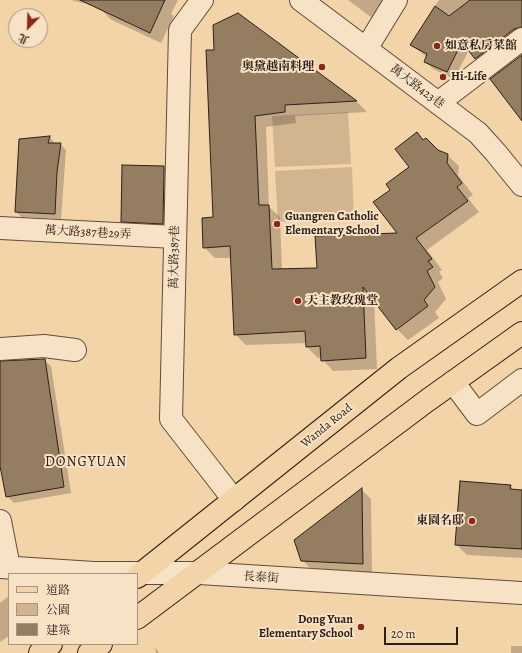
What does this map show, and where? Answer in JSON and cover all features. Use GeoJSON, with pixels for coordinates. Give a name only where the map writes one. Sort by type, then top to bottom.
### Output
{"type":"FeatureCollection","features":[{"type":"Feature","properties":{"kind":"main road","name":"Wanda Road"},"geometry":{"type":"LineString","coordinates":[[140,575],[400,368],[522,281]]}},
{"type":"Feature","properties":{"kind":"main road"},"geometry":{"type":"LineString","coordinates":[[138,617],[200,573],[223,553],[453,382],[519,340]]}},
{"type":"Feature","properties":{"kind":"main road"},"geometry":{"type":"LineString","coordinates":[[40,653],[51,645]]}},
{"type":"Feature","properties":{"kind":"main road"},"geometry":{"type":"LineString","coordinates":[[89,653],[100,645]]}},
{"type":"Feature","properties":{"kind":"street","name":"萬大路387巷"},"geometry":{"type":"LineString","coordinates":[[202,0],[180,30],[171,419],[234,500]]}},
{"type":"Feature","properties":{"kind":"street","name":"萬大路423巷"},"geometry":{"type":"LineString","coordinates":[[301,0],[478,133],[496,152],[522,185]]}},
{"type":"Feature","properties":{"kind":"street"},"geometry":{"type":"LineString","coordinates":[[366,48],[396,0]]}},
{"type":"Feature","properties":{"kind":"street"},"geometry":{"type":"LineString","coordinates":[[438,103],[522,39]]}},
{"type":"Feature","properties":{"kind":"street","name":"萬大路387巷29弄"},"geometry":{"type":"LineString","coordinates":[[0,228],[175,237]]}},
{"type":"Feature","properties":{"kind":"street"},"geometry":{"type":"LineString","coordinates":[[0,349],[44,346],[75,350]]}},
{"type":"Feature","properties":{"kind":"street"},"geometry":{"type":"LineString","coordinates":[[453,382],[477,414],[522,380]]}},
{"type":"Feature","properties":{"kind":"street"},"geometry":{"type":"LineString","coordinates":[[0,521],[4,567]]}},
{"type":"Feature","properties":{"kind":"street","name":"長泰街"},"geometry":{"type":"LineString","coordinates":[[4,567],[94,573]]}},
{"type":"Feature","properties":{"kind":"street","name":"長泰街"},"geometry":{"type":"LineString","coordinates":[[140,575],[200,573],[522,593]]}},
{"type":"Feature","properties":{"kind":"green space"},"geometry":{"type":"Polygon","coordinates":[[[348,112],[351,164],[275,167],[272,116],[348,112]]]}},
{"type":"Feature","properties":{"kind":"green space"},"geometry":{"type":"Polygon","coordinates":[[[352,167],[354,219],[278,222],[275,171],[352,167]]]}},
{"type":"Feature","properties":{"kind":"building"},"geometry":{"type":"Polygon","coordinates":[[[80,0],[165,0],[150,33],[80,0]]]}},
{"type":"Feature","properties":{"kind":"building"},"geometry":{"type":"Polygon","coordinates":[[[470,0],[522,0],[522,27],[514,29],[475,59],[462,42],[447,72],[424,62],[427,54],[410,45],[435,6],[449,16],[470,0]]]}},
{"type":"Feature","properties":{"kind":"building"},"geometry":{"type":"Polygon","coordinates":[[[238,13],[357,101],[285,105],[285,112],[255,116],[259,205],[269,205],[272,269],[317,268],[315,236],[397,233],[373,202],[390,190],[386,184],[409,167],[395,149],[417,132],[423,140],[426,138],[438,150],[448,154],[447,163],[462,183],[457,187],[468,201],[416,238],[432,259],[428,261],[433,267],[427,271],[435,287],[424,300],[428,306],[396,330],[363,287],[366,358],[321,361],[320,346],[306,347],[305,331],[234,335],[230,246],[203,248],[202,218],[213,217],[206,50],[214,50],[213,25],[238,13]]]}},
{"type":"Feature","properties":{"kind":"building"},"geometry":{"type":"Polygon","coordinates":[[[522,55],[522,121],[490,79],[522,55]]]}},
{"type":"Feature","properties":{"kind":"building"},"geometry":{"type":"Polygon","coordinates":[[[50,136],[48,143],[61,143],[57,172],[55,214],[15,212],[19,139],[50,136]]]}},
{"type":"Feature","properties":{"kind":"building"},"geometry":{"type":"Polygon","coordinates":[[[122,165],[164,166],[163,224],[121,222],[122,165]]]}},
{"type":"Feature","properties":{"kind":"building"},"geometry":{"type":"Polygon","coordinates":[[[45,359],[64,487],[6,497],[0,466],[0,361],[45,359]]]}},
{"type":"Feature","properties":{"kind":"building","name":"東園名邸"},"geometry":{"type":"Polygon","coordinates":[[[460,481],[511,485],[510,489],[522,490],[522,549],[455,545],[460,481]]]}},
{"type":"Feature","properties":{"kind":"building"},"geometry":{"type":"Polygon","coordinates":[[[362,488],[363,564],[301,561],[294,540],[362,488]]]}},
{"type":"Feature","properties":{"kind":"place","name":"如意私房菜館"},"geometry":{"type":"Point","coordinates":[437,46]}},
{"type":"Feature","properties":{"kind":"place","name":"奧黛越南料理"},"geometry":{"type":"Point","coordinates":[322,67]}},
{"type":"Feature","properties":{"kind":"place","name":"Hi-Life"},"geometry":{"type":"Point","coordinates":[443,77]}},
{"type":"Feature","properties":{"kind":"place","name":"Guangren Catholic Elementary School"},"geometry":{"type":"Point","coordinates":[277,224]}},
{"type":"Feature","properties":{"kind":"place","name":"天主教玫瑰堂"},"geometry":{"type":"Point","coordinates":[298,301]}},
{"type":"Feature","properties":{"kind":"place","name":"東園名邸"},"geometry":{"type":"Point","coordinates":[472,521]}},
{"type":"Feature","properties":{"kind":"place","name":"Dong Yuan Elementary School"},"geometry":{"type":"Point","coordinates":[361,627]}},
{"type":"Feature","properties":{"kind":"district","name":"DONGYUAN"},"geometry":{"type":"Point","coordinates":[86,463]}}]}
